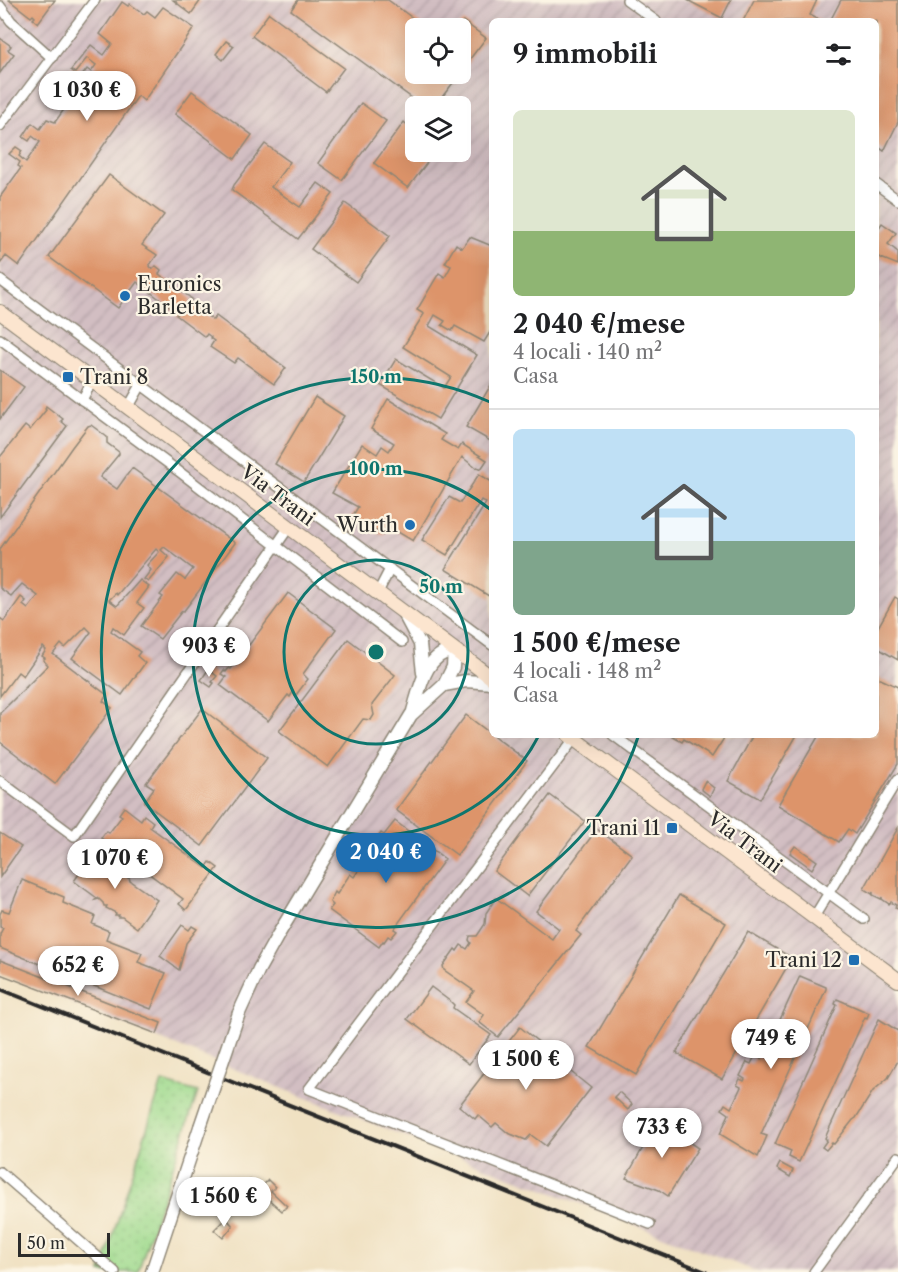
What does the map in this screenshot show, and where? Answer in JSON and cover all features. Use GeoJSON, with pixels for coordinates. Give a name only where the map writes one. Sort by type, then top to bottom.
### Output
{"type":"FeatureCollection","features":[{"type":"Feature","properties":{"kind":"main road","name":"Via Trani"},"geometry":{"type":"LineString","coordinates":[[0,312],[489,676]]}},
{"type":"Feature","properties":{"kind":"main road","name":"Via Trani"},"geometry":{"type":"LineString","coordinates":[[572,738],[898,980]]}},
{"type":"Feature","properties":{"kind":"street"},"geometry":{"type":"LineString","coordinates":[[0,126],[95,0]]}},
{"type":"Feature","properties":{"kind":"street"},"geometry":{"type":"LineString","coordinates":[[627,0],[652,18]]}},
{"type":"Feature","properties":{"kind":"street"},"geometry":{"type":"LineString","coordinates":[[0,6],[11,21],[52,58]]}},
{"type":"Feature","properties":{"kind":"street"},"geometry":{"type":"LineString","coordinates":[[879,186],[898,200]]}},
{"type":"Feature","properties":{"kind":"street","name":"Via Trani"},"geometry":{"type":"LineString","coordinates":[[0,280],[489,643]]}},
{"type":"Feature","properties":{"kind":"street"},"geometry":{"type":"LineString","coordinates":[[0,339],[402,642]]}},
{"type":"Feature","properties":{"kind":"street"},"geometry":{"type":"LineString","coordinates":[[82,400],[92,381]]}},
{"type":"Feature","properties":{"kind":"street"},"geometry":{"type":"LineString","coordinates":[[128,408],[141,385]]}},
{"type":"Feature","properties":{"kind":"street"},"geometry":{"type":"LineString","coordinates":[[0,782],[74,836],[289,527]]}},
{"type":"Feature","properties":{"kind":"street"},"geometry":{"type":"LineString","coordinates":[[377,594],[390,569]]}},
{"type":"Feature","properties":{"kind":"street"},"geometry":{"type":"LineString","coordinates":[[403,613],[417,636],[422,652],[422,682]]}},
{"type":"Feature","properties":{"kind":"street"},"geometry":{"type":"LineString","coordinates":[[152,1272],[239,1013],[259,969],[411,715],[426,672],[433,660],[453,650],[455,659],[453,667],[444,685],[411,715]]}},
{"type":"Feature","properties":{"kind":"street"},"geometry":{"type":"LineString","coordinates":[[444,685],[466,681],[489,683]]}},
{"type":"Feature","properties":{"kind":"street"},"geometry":{"type":"LineString","coordinates":[[570,738],[309,1089],[650,1224]]}},
{"type":"Feature","properties":{"kind":"street","name":"Via Trani"},"geometry":{"type":"LineString","coordinates":[[617,738],[864,919]]}},
{"type":"Feature","properties":{"kind":"street"},"geometry":{"type":"LineString","coordinates":[[814,917],[898,778]]}},
{"type":"Feature","properties":{"kind":"street"},"geometry":{"type":"LineString","coordinates":[[814,1272],[898,1157]]}},
{"type":"Feature","properties":{"kind":"street"},"geometry":{"type":"LineString","coordinates":[[0,1172],[115,1272]]}},
{"type":"Feature","properties":{"kind":"shaded area"},"geometry":{"type":"Polygon","coordinates":[[[0,0],[898,0],[898,1272],[758,1272],[291,1092],[0,974],[0,0]]]}},
{"type":"Feature","properties":{"kind":"green space"},"geometry":{"type":"Polygon","coordinates":[[[162,1082],[198,1092],[138,1272],[101,1272],[162,1082]]]}},
{"type":"Feature","properties":{"kind":"building"},"geometry":{"type":"Polygon","coordinates":[[[9,0],[55,0],[38,23],[33,19],[35,17],[33,15],[31,17],[9,0]]]}},
{"type":"Feature","properties":{"kind":"building"},"geometry":{"type":"Polygon","coordinates":[[[173,0],[201,0],[191,14],[173,0]]]}},
{"type":"Feature","properties":{"kind":"building"},"geometry":{"type":"Polygon","coordinates":[[[298,0],[388,0],[412,18],[405,18],[405,84],[452,84],[443,96],[409,96],[291,10],[298,0]]]}},
{"type":"Feature","properties":{"kind":"building"},"geometry":{"type":"Polygon","coordinates":[[[687,0],[731,0],[722,18],[687,0]]]}},
{"type":"Feature","properties":{"kind":"building"},"geometry":{"type":"Polygon","coordinates":[[[754,0],[817,0],[810,15],[816,18],[745,18],[754,0]]]}},
{"type":"Feature","properties":{"kind":"building"},"geometry":{"type":"Polygon","coordinates":[[[841,0],[898,0],[898,122],[884,151],[879,147],[879,18],[832,18],[841,0]]]}},
{"type":"Feature","properties":{"kind":"building"},"geometry":{"type":"Polygon","coordinates":[[[122,2],[128,6],[130,4],[144,14],[147,11],[155,17],[163,7],[194,28],[144,101],[138,96],[19,266],[6,256],[0,264],[0,197],[21,168],[18,166],[20,162],[9,154],[16,147],[22,151],[19,156],[26,162],[40,142],[32,136],[29,141],[23,137],[32,123],[40,129],[47,119],[55,122],[75,94],[71,91],[87,69],[91,72],[96,65],[87,58],[75,73],[71,70],[91,45],[104,55],[112,44],[100,34],[122,2]]]}},
{"type":"Feature","properties":{"kind":"building"},"geometry":{"type":"Polygon","coordinates":[[[269,13],[344,68],[326,92],[252,36],[269,13]]]}},
{"type":"Feature","properties":{"kind":"building"},"geometry":{"type":"Polygon","coordinates":[[[471,27],[486,38],[471,58],[471,27]]]}},
{"type":"Feature","properties":{"kind":"building"},"geometry":{"type":"Polygon","coordinates":[[[0,38],[11,46],[8,50],[14,54],[0,73],[0,38]]]}},
{"type":"Feature","properties":{"kind":"building"},"geometry":{"type":"Polygon","coordinates":[[[226,41],[234,46],[223,60],[216,54],[226,41]]]}},
{"type":"Feature","properties":{"kind":"building"},"geometry":{"type":"Polygon","coordinates":[[[192,91],[252,135],[235,159],[175,114],[192,91]]]}},
{"type":"Feature","properties":{"kind":"building"},"geometry":{"type":"Polygon","coordinates":[[[361,103],[386,121],[342,180],[318,163],[361,103]]]}},
{"type":"Feature","properties":{"kind":"building"},"geometry":{"type":"Polygon","coordinates":[[[404,122],[405,162],[428,162],[408,188],[374,163],[404,122]]]}},
{"type":"Feature","properties":{"kind":"building"},"geometry":{"type":"Polygon","coordinates":[[[265,144],[290,162],[271,187],[300,207],[318,183],[333,194],[298,239],[232,190],[265,144]]]}},
{"type":"Feature","properties":{"kind":"building"},"geometry":{"type":"Polygon","coordinates":[[[109,175],[164,215],[142,245],[157,255],[149,266],[153,269],[156,266],[161,270],[159,274],[192,299],[189,302],[213,320],[216,316],[286,368],[274,384],[238,358],[234,363],[210,347],[214,341],[211,337],[207,334],[205,337],[137,282],[118,308],[49,257],[109,175]]]}},
{"type":"Feature","properties":{"kind":"building"},"geometry":{"type":"Polygon","coordinates":[[[345,203],[390,236],[356,282],[311,249],[345,203]]]}},
{"type":"Feature","properties":{"kind":"building"},"geometry":{"type":"Polygon","coordinates":[[[882,223],[896,233],[888,244],[898,252],[898,265],[879,257],[879,228],[882,223]]]}},
{"type":"Feature","properties":{"kind":"building"},"geometry":{"type":"Polygon","coordinates":[[[470,237],[489,245],[489,334],[484,342],[455,326],[452,331],[442,325],[445,321],[435,315],[429,326],[477,355],[438,419],[380,385],[396,359],[444,388],[451,377],[403,347],[424,314],[417,310],[439,273],[445,277],[451,266],[445,263],[456,244],[462,248],[470,237]]]}},
{"type":"Feature","properties":{"kind":"building"},"geometry":{"type":"Polygon","coordinates":[[[0,370],[24,387],[0,419],[0,370]]]}},
{"type":"Feature","properties":{"kind":"building"},"geometry":{"type":"Polygon","coordinates":[[[489,388],[489,440],[466,427],[489,388]]]}},
{"type":"Feature","properties":{"kind":"building"},"geometry":{"type":"Polygon","coordinates":[[[315,397],[344,416],[304,482],[275,464],[315,397]]]}},
{"type":"Feature","properties":{"kind":"building"},"geometry":{"type":"Polygon","coordinates":[[[388,399],[445,434],[441,440],[458,450],[462,444],[487,460],[481,469],[476,468],[462,457],[413,541],[388,526],[383,535],[352,517],[358,507],[332,493],[362,444],[377,454],[382,446],[389,451],[394,443],[371,429],[388,399]]]}},
{"type":"Feature","properties":{"kind":"building"},"geometry":{"type":"Polygon","coordinates":[[[46,406],[63,419],[61,421],[67,426],[0,517],[0,457],[25,426],[30,430],[46,410],[46,406]]]}},
{"type":"Feature","properties":{"kind":"building"},"geometry":{"type":"Polygon","coordinates":[[[91,425],[107,437],[107,443],[119,452],[100,477],[117,489],[132,468],[235,543],[160,639],[141,626],[163,597],[160,595],[177,574],[185,580],[193,569],[164,547],[161,550],[169,557],[148,582],[144,579],[151,570],[147,565],[159,552],[156,549],[117,595],[116,593],[109,600],[117,606],[140,580],[149,587],[137,603],[144,608],[124,635],[113,627],[111,631],[140,652],[137,656],[145,663],[122,695],[72,658],[91,632],[86,627],[65,648],[61,644],[53,654],[107,695],[103,701],[112,708],[55,784],[0,742],[0,713],[48,665],[43,660],[45,658],[42,656],[46,650],[43,647],[23,676],[18,672],[0,696],[0,618],[4,621],[21,597],[26,601],[23,605],[28,609],[38,596],[22,584],[11,596],[0,588],[0,549],[72,447],[91,425]]]}},
{"type":"Feature","properties":{"kind":"building"},"geometry":{"type":"Polygon","coordinates":[[[479,474],[489,480],[489,596],[445,569],[486,503],[481,500],[447,555],[422,540],[449,497],[460,503],[479,474]]]}},
{"type":"Feature","properties":{"kind":"building"},"geometry":{"type":"Polygon","coordinates":[[[288,593],[336,629],[303,674],[308,679],[296,695],[293,692],[290,697],[288,695],[268,721],[220,685],[226,677],[221,674],[224,670],[226,672],[229,668],[231,669],[288,593]]]}},
{"type":"Feature","properties":{"kind":"building"},"geometry":{"type":"Polygon","coordinates":[[[895,597],[898,599],[898,660],[879,649],[879,626],[895,597]]]}},
{"type":"Feature","properties":{"kind":"building"},"geometry":{"type":"Polygon","coordinates":[[[348,639],[395,675],[372,705],[374,715],[371,720],[363,719],[328,767],[279,731],[348,639]]]}},
{"type":"Feature","properties":{"kind":"building"},"geometry":{"type":"Polygon","coordinates":[[[210,667],[212,668],[210,671],[217,676],[211,687],[201,680],[210,667]]]}},
{"type":"Feature","properties":{"kind":"building"},"geometry":{"type":"Polygon","coordinates":[[[879,678],[898,687],[898,764],[855,834],[848,829],[839,842],[778,805],[817,738],[879,738],[879,678]]]}},
{"type":"Feature","properties":{"kind":"building"},"geometry":{"type":"Polygon","coordinates":[[[202,709],[267,758],[202,846],[144,802],[154,788],[146,783],[202,709]]]}},
{"type":"Feature","properties":{"kind":"building"},"geometry":{"type":"Polygon","coordinates":[[[466,715],[489,732],[489,738],[496,738],[527,761],[457,855],[396,810],[466,715]]]}},
{"type":"Feature","properties":{"kind":"building"},"geometry":{"type":"Polygon","coordinates":[[[675,738],[724,738],[712,757],[684,739],[682,742],[675,738]]]}},
{"type":"Feature","properties":{"kind":"building"},"geometry":{"type":"Polygon","coordinates":[[[751,738],[795,738],[760,799],[728,781],[751,738]]]}},
{"type":"Feature","properties":{"kind":"building"},"geometry":{"type":"Polygon","coordinates":[[[705,781],[714,788],[710,796],[701,789],[705,781]]]}},
{"type":"Feature","properties":{"kind":"building"},"geometry":{"type":"Polygon","coordinates":[[[550,795],[585,821],[527,896],[494,871],[550,795]]]}},
{"type":"Feature","properties":{"kind":"building"},"geometry":{"type":"Polygon","coordinates":[[[124,807],[141,820],[144,815],[153,822],[150,827],[206,868],[210,862],[218,868],[186,910],[179,904],[183,899],[101,838],[106,831],[109,833],[122,816],[119,814],[124,807]]]}},
{"type":"Feature","properties":{"kind":"building"},"geometry":{"type":"Polygon","coordinates":[[[395,821],[445,859],[394,929],[397,931],[391,938],[388,936],[379,947],[329,910],[333,905],[330,902],[350,874],[354,877],[374,849],[371,847],[381,833],[384,835],[395,821]]]}},
{"type":"Feature","properties":{"kind":"building"},"geometry":{"type":"Polygon","coordinates":[[[898,828],[898,909],[891,902],[889,904],[882,897],[881,899],[873,895],[873,892],[872,894],[864,889],[898,828]]]}},
{"type":"Feature","properties":{"kind":"building"},"geometry":{"type":"Polygon","coordinates":[[[597,829],[632,855],[576,931],[581,935],[498,1037],[479,1022],[484,1015],[466,1002],[474,991],[444,970],[443,966],[455,949],[457,951],[461,945],[467,949],[471,943],[470,936],[477,936],[485,924],[486,913],[496,898],[552,939],[559,929],[536,911],[597,829]]]}},
{"type":"Feature","properties":{"kind":"building"},"geometry":{"type":"Polygon","coordinates":[[[0,833],[21,847],[0,877],[0,833]]]}},
{"type":"Feature","properties":{"kind":"building"},"geometry":{"type":"Polygon","coordinates":[[[795,846],[817,861],[812,869],[790,853],[795,846]]]}},
{"type":"Feature","properties":{"kind":"building"},"geometry":{"type":"Polygon","coordinates":[[[95,851],[97,856],[114,865],[118,871],[120,870],[129,877],[130,881],[157,900],[137,928],[122,917],[118,917],[119,915],[115,915],[116,913],[106,908],[107,906],[104,906],[99,899],[95,900],[97,898],[74,881],[95,851]]]}},
{"type":"Feature","properties":{"kind":"building"},"geometry":{"type":"Polygon","coordinates":[[[22,880],[64,897],[63,903],[95,916],[92,924],[109,931],[106,939],[142,953],[138,962],[166,973],[151,1009],[0,948],[0,934],[3,928],[0,927],[0,914],[2,910],[9,912],[22,880]]]}},
{"type":"Feature","properties":{"kind":"building"},"geometry":{"type":"Polygon","coordinates":[[[679,895],[726,923],[636,1075],[589,1047],[679,895]]]}},
{"type":"Feature","properties":{"kind":"building"},"geometry":{"type":"Polygon","coordinates":[[[182,925],[189,930],[192,926],[197,929],[186,943],[179,970],[160,956],[182,925]]]}},
{"type":"Feature","properties":{"kind":"building"},"geometry":{"type":"Polygon","coordinates":[[[748,932],[792,958],[722,1079],[676,1053],[748,932]]]}},
{"type":"Feature","properties":{"kind":"building"},"geometry":{"type":"Polygon","coordinates":[[[0,960],[161,1023],[157,1034],[0,974],[0,960]]]}},
{"type":"Feature","properties":{"kind":"building"},"geometry":{"type":"Polygon","coordinates":[[[800,976],[826,989],[761,1134],[767,1136],[758,1157],[720,1134],[729,1114],[722,1109],[725,1104],[731,1108],[741,1087],[737,1085],[740,1079],[744,1081],[745,1079],[740,1076],[747,1062],[751,1064],[755,1056],[762,1059],[800,976]]]}},
{"type":"Feature","properties":{"kind":"building"},"geometry":{"type":"Polygon","coordinates":[[[431,987],[451,1002],[454,1005],[453,1008],[491,1035],[469,1064],[407,1019],[431,987]]]}},
{"type":"Feature","properties":{"kind":"building"},"geometry":{"type":"Polygon","coordinates":[[[837,999],[869,1013],[867,1018],[865,1017],[799,1162],[789,1157],[791,1151],[775,1144],[837,1005],[835,1004],[837,999]]]}},
{"type":"Feature","properties":{"kind":"building"},"geometry":{"type":"Polygon","coordinates":[[[879,1019],[898,1031],[898,1061],[888,1078],[873,1091],[856,1118],[826,1150],[822,1147],[827,1140],[825,1138],[879,1019]]]}},
{"type":"Feature","properties":{"kind":"building"},"geometry":{"type":"Polygon","coordinates":[[[520,1027],[591,1088],[546,1146],[531,1135],[526,1140],[508,1133],[496,1123],[492,1127],[478,1115],[475,1119],[459,1106],[520,1027]]]}},
{"type":"Feature","properties":{"kind":"building"},"geometry":{"type":"Polygon","coordinates":[[[619,1092],[632,1104],[628,1110],[614,1097],[619,1092]]]}},
{"type":"Feature","properties":{"kind":"building"},"geometry":{"type":"Polygon","coordinates":[[[659,1119],[680,1131],[678,1135],[698,1148],[668,1196],[659,1190],[626,1178],[659,1119]]]}},
{"type":"Feature","properties":{"kind":"building"},"geometry":{"type":"Polygon","coordinates":[[[780,1163],[793,1170],[790,1177],[777,1169],[780,1163]]]}},
{"type":"Feature","properties":{"kind":"building"},"geometry":{"type":"Polygon","coordinates":[[[250,1180],[258,1188],[253,1194],[245,1186],[250,1180]]]}},
{"type":"Feature","properties":{"kind":"building"},"geometry":{"type":"Polygon","coordinates":[[[268,1180],[275,1187],[271,1191],[287,1206],[282,1211],[266,1197],[261,1202],[254,1195],[268,1180]]]}},
{"type":"Feature","properties":{"kind":"building"},"geometry":{"type":"Polygon","coordinates":[[[226,1218],[233,1226],[223,1238],[214,1230],[226,1218]]]}},
{"type":"Feature","properties":{"kind":"railway"},"geometry":{"type":"LineString","coordinates":[[0,989],[706,1272]]}},
{"type":"Feature","properties":{"kind":"place","name":"Euronics Barletta"},"geometry":{"type":"Point","coordinates":[125,296]}},
{"type":"Feature","properties":{"kind":"place","name":"Trani 8"},"geometry":{"type":"Point","coordinates":[68,377]}},
{"type":"Feature","properties":{"kind":"place","name":"Wurth"},"geometry":{"type":"Point","coordinates":[410,525]}},
{"type":"Feature","properties":{"kind":"place","name":"Trani 11"},"geometry":{"type":"Point","coordinates":[672,828]}},
{"type":"Feature","properties":{"kind":"place","name":"Trani 12"},"geometry":{"type":"Point","coordinates":[854,960]}}]}
